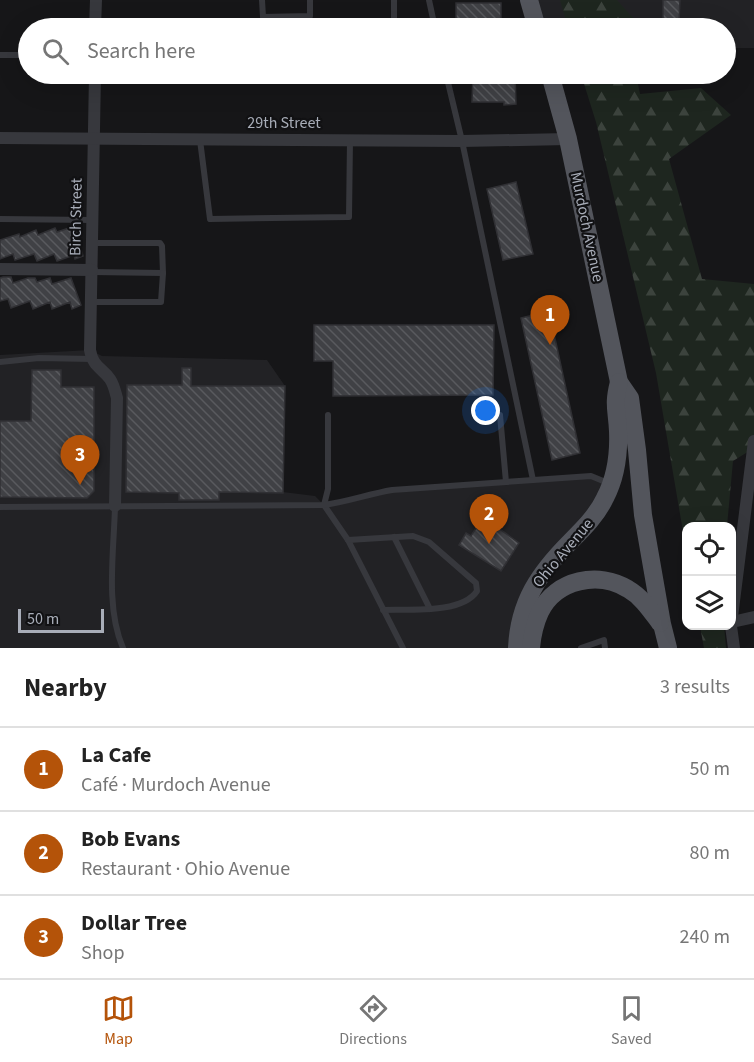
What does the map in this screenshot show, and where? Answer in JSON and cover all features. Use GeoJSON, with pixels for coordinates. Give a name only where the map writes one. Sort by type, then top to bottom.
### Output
{"type":"FeatureCollection","features":[{"type":"Feature","properties":{"kind":"main road"},"geometry":{"type":"LineString","coordinates":[[529,0],[534,18]]}},
{"type":"Feature","properties":{"kind":"main road","name":"Murdoch Avenue"},"geometry":{"type":"LineString","coordinates":[[553,84],[568,139],[619,382],[630,398],[643,515],[668,648]]}},
{"type":"Feature","properties":{"kind":"main road","name":"Murdoch Avenue"},"geometry":{"type":"LineString","coordinates":[[617,462],[618,431],[614,401],[619,382]]}},
{"type":"Feature","properties":{"kind":"main road","name":"Ohio Avenue"},"geometry":{"type":"LineString","coordinates":[[517,648],[518,630],[524,605],[534,585],[550,563],[585,528],[605,498],[617,462]]}},
{"type":"Feature","properties":{"kind":"main road"},"geometry":{"type":"LineString","coordinates":[[611,484],[631,497],[643,515]]}},
{"type":"Feature","properties":{"kind":"main road"},"geometry":{"type":"LineString","coordinates":[[531,648],[540,612],[548,600],[560,589],[588,579],[614,582],[629,590],[642,599],[662,624]]}},
{"type":"Feature","properties":{"kind":"street"},"geometry":{"type":"LineString","coordinates":[[95,18],[96,0]]}},
{"type":"Feature","properties":{"kind":"street","name":"Birch Street"},"geometry":{"type":"LineString","coordinates":[[0,269],[92,271],[95,84]]}},
{"type":"Feature","properties":{"kind":"street","name":"29th Street"},"geometry":{"type":"LineString","coordinates":[[0,138],[462,141],[568,139]]}},
{"type":"Feature","properties":{"kind":"street"},"geometry":{"type":"LineString","coordinates":[[92,271],[90,350],[97,368],[109,377],[117,398],[115,506]]}},
{"type":"Feature","properties":{"kind":"street"},"geometry":{"type":"LineString","coordinates":[[736,585],[754,441]]}},
{"type":"Feature","properties":{"kind":"street"},"geometry":{"type":"LineString","coordinates":[[736,622],[754,617]]}},
{"type":"Feature","properties":{"kind":"street"},"geometry":{"type":"LineString","coordinates":[[732,630],[734,648]]}},
{"type":"Feature","properties":{"kind":"lane"},"geometry":{"type":"LineString","coordinates":[[262,0],[263,17],[310,16],[310,0]]}},
{"type":"Feature","properties":{"kind":"lane"},"geometry":{"type":"LineString","coordinates":[[394,0],[394,18]]}},
{"type":"Feature","properties":{"kind":"lane"},"geometry":{"type":"LineString","coordinates":[[429,0],[433,18]]}},
{"type":"Feature","properties":{"kind":"lane"},"geometry":{"type":"LineString","coordinates":[[0,55],[18,55]]}},
{"type":"Feature","properties":{"kind":"lane"},"geometry":{"type":"LineString","coordinates":[[448,84],[533,480]]}},
{"type":"Feature","properties":{"kind":"lane"},"geometry":{"type":"LineString","coordinates":[[200,139],[210,219],[349,217],[350,140]]}},
{"type":"Feature","properties":{"kind":"lane"},"geometry":{"type":"LineString","coordinates":[[0,219],[93,220]]}},
{"type":"Feature","properties":{"kind":"lane"},"geometry":{"type":"LineString","coordinates":[[91,302],[161,302],[163,273],[160,243],[92,243]]}},
{"type":"Feature","properties":{"kind":"lane"},"geometry":{"type":"LineString","coordinates":[[92,271],[163,273]]}},
{"type":"Feature","properties":{"kind":"lane"},"geometry":{"type":"LineString","coordinates":[[0,362],[39,358],[92,359]]}},
{"type":"Feature","properties":{"kind":"lane"},"geometry":{"type":"LineString","coordinates":[[328,415],[328,489],[324,505],[348,540],[403,648]]}},
{"type":"Feature","properties":{"kind":"lane"},"geometry":{"type":"LineString","coordinates":[[500,415],[506,482]]}},
{"type":"Feature","properties":{"kind":"lane"},"geometry":{"type":"LineString","coordinates":[[0,507],[324,505],[344,503],[364,495],[392,490],[591,477],[611,484]]}},
{"type":"Feature","properties":{"kind":"lane"},"geometry":{"type":"LineString","coordinates":[[115,506],[112,610],[115,629],[123,648]]}},
{"type":"Feature","properties":{"kind":"lane"},"geometry":{"type":"LineString","coordinates":[[348,540],[413,536],[429,542],[476,583],[477,591],[474,596],[452,607],[383,610]]}},
{"type":"Feature","properties":{"kind":"lane"},"geometry":{"type":"LineString","coordinates":[[394,537],[430,609]]}},
{"type":"Feature","properties":{"kind":"lane"},"geometry":{"type":"LineString","coordinates":[[581,648],[604,640],[605,648]]}},
{"type":"Feature","properties":{"kind":"shaded area"},"geometry":{"type":"Polygon","coordinates":[[[529,0],[754,0],[754,48],[736,48],[736,18],[534,18],[529,0]]]}},
{"type":"Feature","properties":{"kind":"shaded area"},"geometry":{"type":"Polygon","coordinates":[[[90,350],[102,356],[267,360],[285,386],[283,492],[315,496],[324,505],[364,495],[591,476],[611,484],[550,563],[517,648],[0,648],[0,355],[90,350]]]}},
{"type":"Feature","properties":{"kind":"green space"},"geometry":{"type":"Polygon","coordinates":[[[560,0],[617,0],[633,18],[565,18],[560,0]]]}},
{"type":"Feature","properties":{"kind":"green space"},"geometry":{"type":"Polygon","coordinates":[[[584,84],[638,84],[640,94],[701,88],[731,115],[669,159],[702,279],[754,284],[754,448],[733,461],[727,522],[682,522],[682,526],[656,373],[596,122],[584,84]]]}},
{"type":"Feature","properties":{"kind":"green space"},"geometry":{"type":"Polygon","coordinates":[[[701,630],[724,630],[726,648],[704,648],[701,630]]]}},
{"type":"Feature","properties":{"kind":"building"},"geometry":{"type":"Polygon","coordinates":[[[663,0],[680,0],[679,18],[663,18],[663,0]]]}},
{"type":"Feature","properties":{"kind":"building"},"geometry":{"type":"Polygon","coordinates":[[[456,3],[501,3],[501,18],[456,18],[456,3]]]}},
{"type":"Feature","properties":{"kind":"building"},"geometry":{"type":"Polygon","coordinates":[[[473,84],[515,84],[516,104],[472,102],[473,84]]]}},
{"type":"Feature","properties":{"kind":"building"},"geometry":{"type":"Polygon","coordinates":[[[516,182],[533,254],[503,260],[487,189],[516,182]]]}},
{"type":"Feature","properties":{"kind":"building"},"geometry":{"type":"Polygon","coordinates":[[[75,226],[83,256],[75,259],[74,255],[57,261],[54,254],[37,261],[34,254],[15,260],[13,254],[0,259],[0,240],[19,234],[20,237],[36,230],[38,235],[55,228],[57,232],[75,226]]]}},
{"type":"Feature","properties":{"kind":"building"},"geometry":{"type":"Polygon","coordinates":[[[11,277],[13,283],[28,278],[35,278],[37,282],[50,278],[52,284],[71,278],[81,305],[72,309],[70,302],[52,309],[50,302],[33,309],[30,301],[11,308],[8,299],[0,301],[0,278],[11,277]]]}},
{"type":"Feature","properties":{"kind":"building"},"geometry":{"type":"Polygon","coordinates":[[[549,311],[580,453],[552,460],[521,318],[549,311]]]}},
{"type":"Feature","properties":{"kind":"building"},"geometry":{"type":"Polygon","coordinates":[[[314,325],[494,325],[493,395],[333,396],[333,361],[314,361],[314,325]]]}},
{"type":"Feature","properties":{"kind":"building"},"geometry":{"type":"Polygon","coordinates":[[[182,368],[191,368],[191,386],[285,386],[283,493],[219,492],[219,500],[179,500],[179,493],[126,492],[127,385],[182,385],[182,368]]]}},
{"type":"Feature","properties":{"kind":"building"},"geometry":{"type":"Polygon","coordinates":[[[32,370],[61,370],[61,387],[94,387],[94,491],[87,498],[0,497],[0,421],[31,421],[32,370]]]}},
{"type":"Feature","properties":{"kind":"building"},"geometry":{"type":"Polygon","coordinates":[[[483,517],[519,543],[501,571],[459,545],[466,533],[471,536],[483,517]]]}},
{"type":"Feature","properties":{"kind":"place","name":"La Cafe"},"geometry":{"type":"Point","coordinates":[550,345]}},
{"type":"Feature","properties":{"kind":"place","name":"Dollar Tree"},"geometry":{"type":"Point","coordinates":[80,485]}},
{"type":"Feature","properties":{"kind":"place","name":"Bob Evans"},"geometry":{"type":"Point","coordinates":[489,544]}}]}
